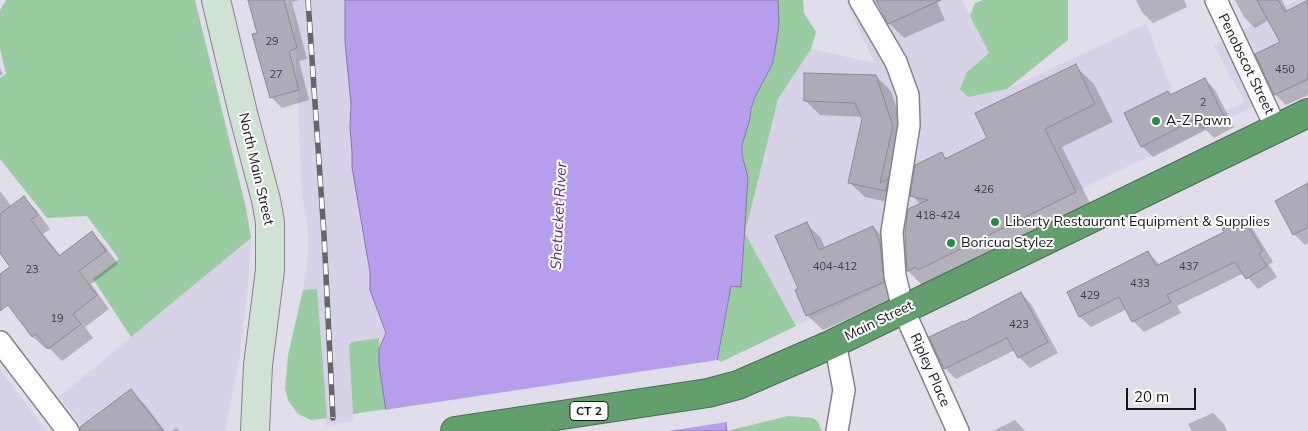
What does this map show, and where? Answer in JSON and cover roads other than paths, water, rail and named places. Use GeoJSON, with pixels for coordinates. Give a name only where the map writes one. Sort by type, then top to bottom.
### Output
{"type":"FeatureCollection","features":[{"type":"Feature","properties":{"kind":"highway","name":"CT 2"},"geometry":{"type":"LineString","coordinates":[[1276,128],[1308,113]]}},
{"type":"Feature","properties":{"kind":"highway","name":"Main Street"},"geometry":{"type":"LineString","coordinates":[[455,431],[722,390],[770,372],[835,342],[1276,128]]}},
{"type":"Feature","properties":{"kind":"main road","name":"North Main Street"},"geometry":{"type":"LineString","coordinates":[[216,0],[239,97],[262,181],[270,222],[270,270],[258,365],[255,431]]}},
{"type":"Feature","properties":{"kind":"street","name":"Ripley Place"},"geometry":{"type":"LineString","coordinates":[[860,0],[896,62],[908,95],[909,125],[892,232],[895,276],[903,309],[958,431]]}},
{"type":"Feature","properties":{"kind":"street","name":"Penobscot Street"},"geometry":{"type":"LineString","coordinates":[[1216,0],[1276,128]]}},
{"type":"Feature","properties":{"kind":"street"},"geometry":{"type":"LineString","coordinates":[[0,342],[68,431]]}},
{"type":"Feature","properties":{"kind":"street"},"geometry":{"type":"LineString","coordinates":[[835,342],[844,390],[837,431]]}},
{"type":"Feature","properties":{"kind":"water","name":"Shetucket River"},"geometry":{"type":"Polygon","coordinates":[[[345,0],[778,0],[779,24],[774,57],[772,65],[755,97],[742,145],[742,155],[748,177],[741,287],[731,286],[717,362],[727,431],[389,431],[379,364],[379,349],[386,333],[370,290],[370,272],[352,167],[351,104],[345,42],[345,0]]]}},
{"type":"Feature","properties":{"kind":"railway"},"geometry":{"type":"LineString","coordinates":[[308,0],[324,235],[333,418]]}},
{"type":"Feature","properties":{"kind":"place","name":"A-Z Pawn"},"geometry":{"type":"Point","coordinates":[1156,121]}},
{"type":"Feature","properties":{"kind":"place","name":"Liberty Restaurant Equipment & Supplies"},"geometry":{"type":"Point","coordinates":[995,222]}},
{"type":"Feature","properties":{"kind":"place","name":"Boricua Stylez"},"geometry":{"type":"Point","coordinates":[951,243]}}]}
